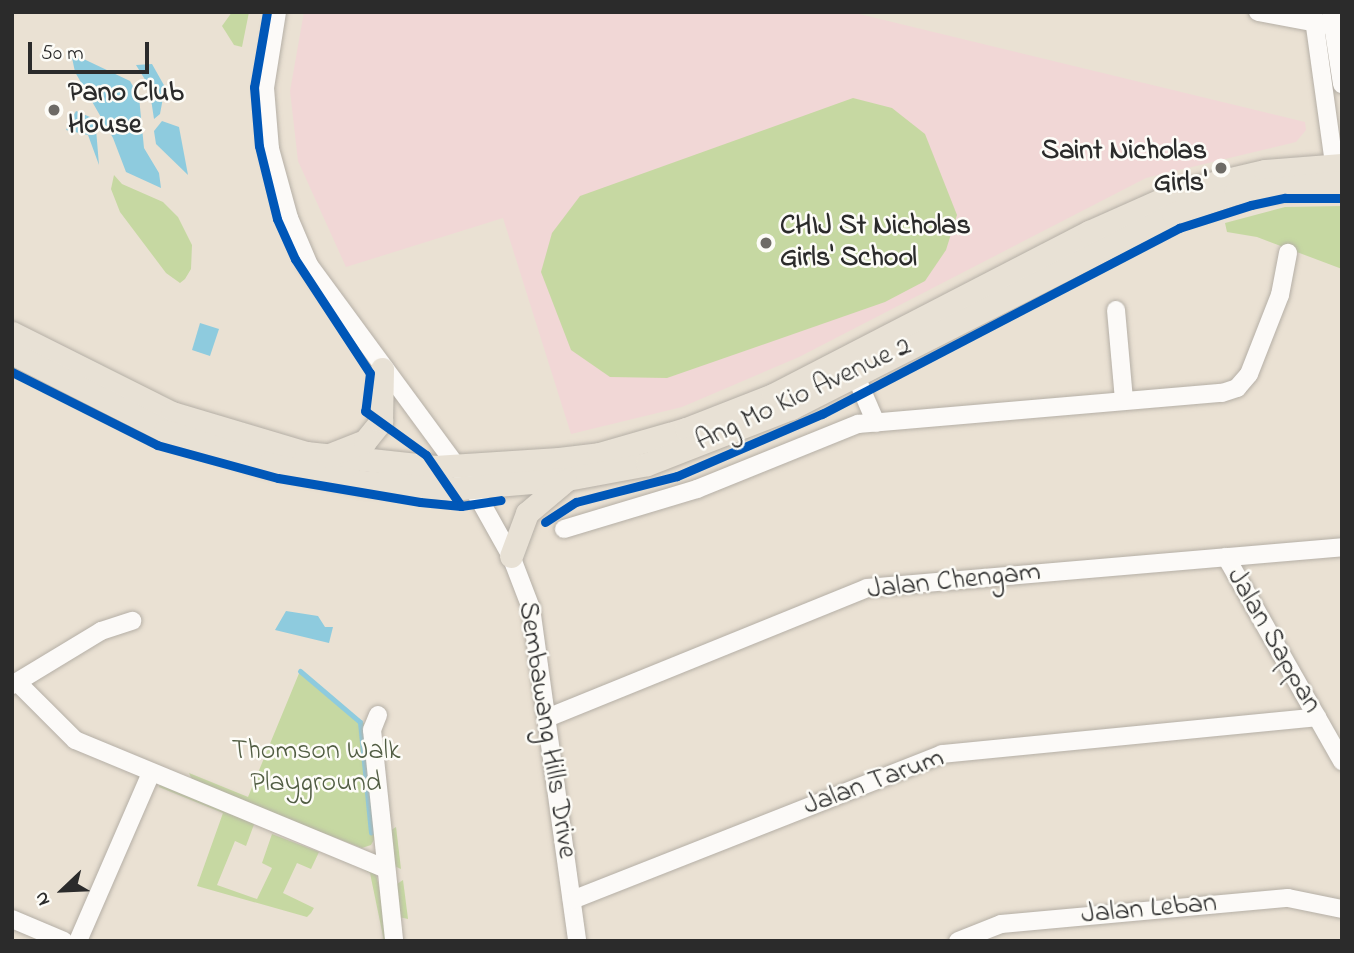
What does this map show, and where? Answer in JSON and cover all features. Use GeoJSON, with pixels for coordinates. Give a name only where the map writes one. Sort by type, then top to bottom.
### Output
{"type":"FeatureCollection","features":[{"type":"Feature","properties":{"kind":"main road","name":"Ang Mo Kio Avenue 2"},"geometry":{"type":"LineString","coordinates":[[12,332],[172,412],[327,456],[458,467],[559,459],[630,445],[713,420],[851,366],[1173,214],[1235,193],[1339,174]]}},
{"type":"Feature","properties":{"kind":"main road","name":"Ang Mo Kio Avenue 2"},"geometry":{"type":"LineString","coordinates":[[12,353],[125,414],[210,447],[362,482],[474,488],[567,479],[647,464],[700,446],[791,408],[851,366]]}},
{"type":"Feature","properties":{"kind":"main road"},"geometry":{"type":"LineString","coordinates":[[327,456],[365,441],[381,421],[382,369]]}},
{"type":"Feature","properties":{"kind":"main road"},"geometry":{"type":"LineString","coordinates":[[511,556],[527,513],[567,479]]}},
{"type":"Feature","properties":{"kind":"street","name":"Sembawang Hills Drive"},"geometry":{"type":"LineString","coordinates":[[277,12],[265,88],[270,149],[289,218],[314,270],[382,369],[474,488],[511,556],[531,608],[578,941]]}},
{"type":"Feature","properties":{"kind":"street"},"geometry":{"type":"LineString","coordinates":[[289,12],[276,88],[281,147],[317,263],[314,270]]}},
{"type":"Feature","properties":{"kind":"street"},"geometry":{"type":"LineString","coordinates":[[1258,12],[1332,19],[1342,84]]}},
{"type":"Feature","properties":{"kind":"street"},"geometry":{"type":"LineString","coordinates":[[1313,19],[1339,174]]}},
{"type":"Feature","properties":{"kind":"street"},"geometry":{"type":"LineString","coordinates":[[564,529],[697,489],[837,429],[876,423],[1223,393],[1237,388],[1249,374],[1280,295],[1288,253]]}},
{"type":"Feature","properties":{"kind":"street"},"geometry":{"type":"LineString","coordinates":[[1116,310],[1124,400]]}},
{"type":"Feature","properties":{"kind":"street"},"geometry":{"type":"LineString","coordinates":[[851,366],[876,423]]}},
{"type":"Feature","properties":{"kind":"street","name":"Jalan Chengam"},"geometry":{"type":"LineString","coordinates":[[547,718],[867,588],[1342,547]]}},
{"type":"Feature","properties":{"kind":"street","name":"Jalan Sappan"},"geometry":{"type":"LineString","coordinates":[[1226,557],[1342,761]]}},
{"type":"Feature","properties":{"kind":"street"},"geometry":{"type":"LineString","coordinates":[[132,621],[101,631],[15,683],[75,740],[384,868]]}},
{"type":"Feature","properties":{"kind":"street"},"geometry":{"type":"LineString","coordinates":[[378,715],[372,730],[384,868],[394,941]]}},
{"type":"Feature","properties":{"kind":"street","name":"Jalan Tarum"},"geometry":{"type":"LineString","coordinates":[[572,900],[942,754],[1317,717]]}},
{"type":"Feature","properties":{"kind":"street"},"geometry":{"type":"LineString","coordinates":[[78,941],[151,773]]}},
{"type":"Feature","properties":{"kind":"street","name":"Jalan Leban"},"geometry":{"type":"LineString","coordinates":[[958,941],[1001,924],[1288,898],[1342,909]]}},
{"type":"Feature","properties":{"kind":"street"},"geometry":{"type":"LineString","coordinates":[[12,919],[64,941]]}},
{"type":"Feature","properties":{"kind":"shaded area","name":"CHIJ St Nicholas Girls' School"},"geometry":{"type":"Polygon","coordinates":[[[304,12],[851,12],[1305,122],[1306,130],[1296,142],[1146,178],[799,357],[682,407],[571,434],[503,218],[346,267],[298,161],[290,91],[304,12]]]}},
{"type":"Feature","properties":{"kind":"green space"},"geometry":{"type":"Polygon","coordinates":[[[232,12],[249,12],[242,47],[234,45],[222,26],[232,12]]]}},
{"type":"Feature","properties":{"kind":"green space"},"geometry":{"type":"Polygon","coordinates":[[[853,98],[892,108],[925,134],[957,215],[946,250],[925,281],[885,302],[667,378],[610,377],[571,350],[541,272],[552,233],[580,196],[853,98]]]}},
{"type":"Feature","properties":{"kind":"green space"},"geometry":{"type":"Polygon","coordinates":[[[114,175],[122,184],[163,202],[178,217],[192,245],[191,269],[180,283],[166,273],[120,212],[111,189],[114,175]]]}},
{"type":"Feature","properties":{"kind":"green space"},"geometry":{"type":"Polygon","coordinates":[[[1342,206],[1342,269],[1257,237],[1227,232],[1225,223],[1285,207],[1342,206]]]}},
{"type":"Feature","properties":{"kind":"green space","name":"Thomson Walk Playground"},"geometry":{"type":"Polygon","coordinates":[[[300,671],[372,730],[375,838],[371,845],[362,848],[194,784],[189,773],[248,797],[300,671]]]}},
{"type":"Feature","properties":{"kind":"green space"},"geometry":{"type":"Polygon","coordinates":[[[162,780],[256,819],[246,846],[235,841],[217,885],[257,899],[272,868],[262,863],[272,834],[319,852],[311,869],[297,863],[283,893],[314,908],[311,913],[307,917],[197,886],[223,813],[159,787],[162,780]]]}},
{"type":"Feature","properties":{"kind":"green space"},"geometry":{"type":"Polygon","coordinates":[[[396,827],[401,869],[392,865],[388,832],[396,827]]]}},
{"type":"Feature","properties":{"kind":"green space"},"geometry":{"type":"Polygon","coordinates":[[[342,858],[374,867],[393,941],[384,941],[370,873],[342,858]]]}},
{"type":"Feature","properties":{"kind":"green space"},"geometry":{"type":"Polygon","coordinates":[[[403,880],[408,919],[399,917],[394,886],[403,880]]]}},
{"type":"Feature","properties":{"kind":"water"},"geometry":{"type":"Polygon","coordinates":[[[71,53],[130,81],[139,97],[144,148],[159,173],[161,188],[126,172],[113,138],[75,72],[71,53]]]}},
{"type":"Feature","properties":{"kind":"water"},"geometry":{"type":"Polygon","coordinates":[[[152,64],[165,87],[160,114],[154,119],[149,86],[136,65],[152,64]]]}},
{"type":"Feature","properties":{"kind":"water"},"geometry":{"type":"Polygon","coordinates":[[[76,111],[90,117],[96,129],[99,165],[88,135],[66,130],[76,111]]]}},
{"type":"Feature","properties":{"kind":"water"},"geometry":{"type":"Polygon","coordinates":[[[162,121],[179,127],[188,175],[156,144],[154,131],[162,121]]]}},
{"type":"Feature","properties":{"kind":"water"},"geometry":{"type":"Polygon","coordinates":[[[200,323],[219,329],[210,356],[192,350],[200,323]]]}},
{"type":"Feature","properties":{"kind":"water"},"geometry":{"type":"Polygon","coordinates":[[[286,611],[318,616],[325,627],[333,627],[329,643],[275,630],[286,611]]]}},
{"type":"Feature","properties":{"kind":"waterway"},"geometry":{"type":"LineString","coordinates":[[300,671],[360,722],[371,832]]}},
{"type":"Feature","properties":{"kind":"cycle path"},"geometry":{"type":"LineString","coordinates":[[267,12],[254,87],[259,146],[277,219],[295,259],[370,373],[365,411],[426,455],[461,506]]}},
{"type":"Feature","properties":{"kind":"cycle path"},"geometry":{"type":"LineString","coordinates":[[545,522],[576,502],[677,476],[822,414],[1179,228],[1251,205],[1285,198],[1342,198]]}},
{"type":"Feature","properties":{"kind":"cycle path"},"geometry":{"type":"LineString","coordinates":[[12,372],[157,445],[278,478],[420,502],[461,506],[501,500]]}},
{"type":"Feature","properties":{"kind":"place","name":"Pano Club House"},"geometry":{"type":"Point","coordinates":[54,110]}},
{"type":"Feature","properties":{"kind":"place","name":"Saint Nicholas Girls'"},"geometry":{"type":"Point","coordinates":[1221,168]}},
{"type":"Feature","properties":{"kind":"place","name":"CHIJ St Nicholas Girls' School"},"geometry":{"type":"Point","coordinates":[766,243]}}]}
